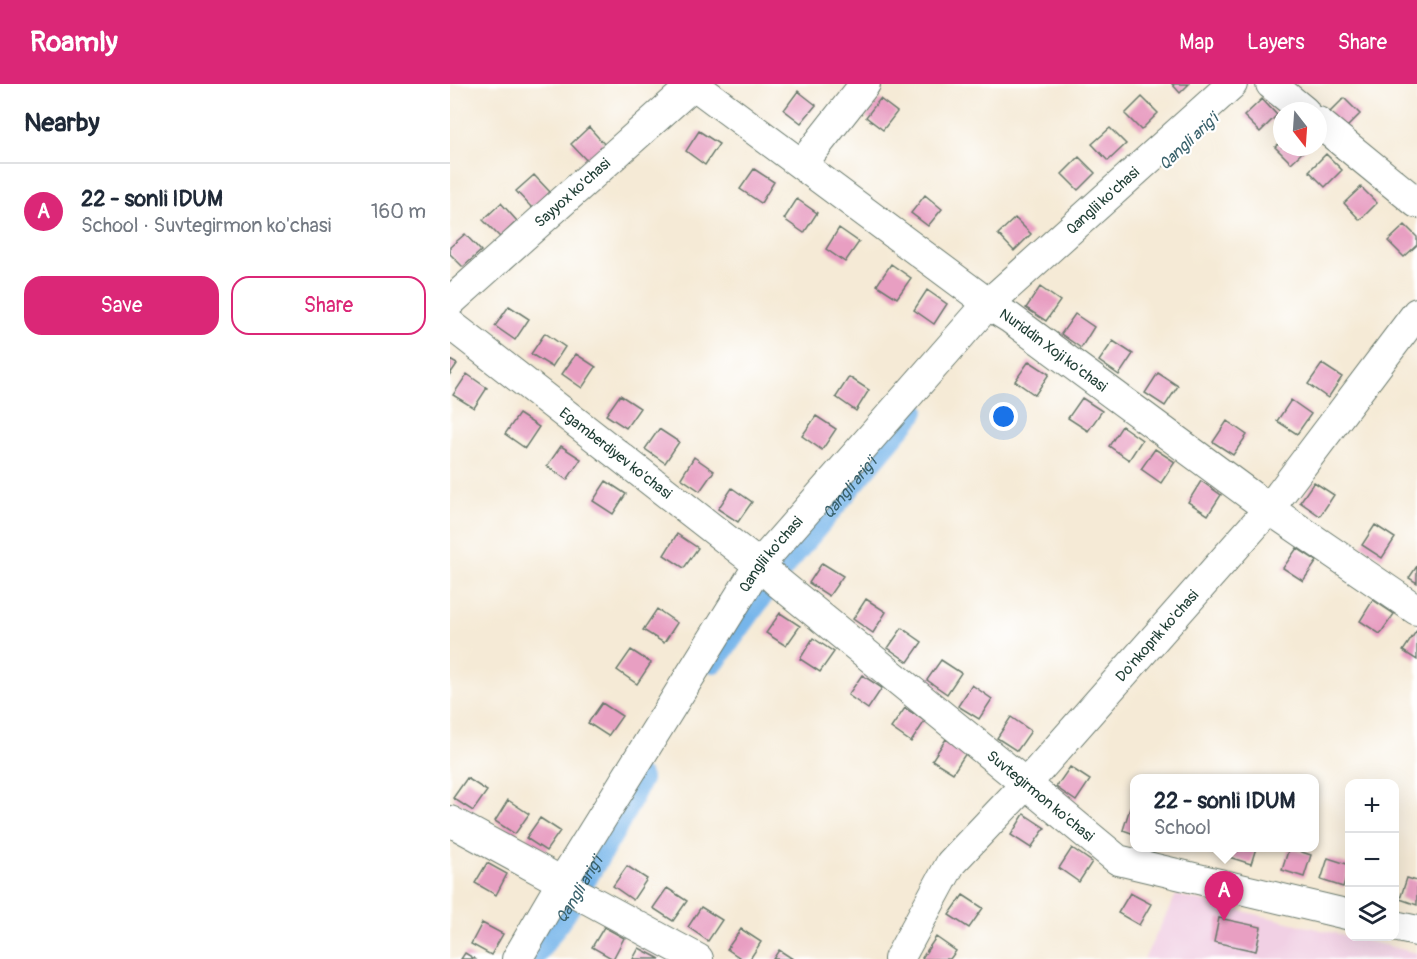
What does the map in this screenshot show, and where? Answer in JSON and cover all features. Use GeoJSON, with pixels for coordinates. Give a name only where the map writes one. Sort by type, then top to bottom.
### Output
{"type":"FeatureCollection","features":[{"type":"Feature","properties":{"kind":"street","name":"Nuriddin Xoji ko'chasi"},"geometry":{"type":"LineString","coordinates":[[694,84],[998,311],[1269,509],[1417,610]]}},
{"type":"Feature","properties":{"kind":"street","name":"Sayyox ko'chasi"},"geometry":{"type":"LineString","coordinates":[[450,302],[694,84]]}},
{"type":"Feature","properties":{"kind":"street"},"geometry":{"type":"LineString","coordinates":[[802,164],[865,84]]}},
{"type":"Feature","properties":{"kind":"street","name":"Qanglii ko'chasi"},"geometry":{"type":"LineString","coordinates":[[517,959],[572,889],[768,574],[998,311],[1232,84]]}},
{"type":"Feature","properties":{"kind":"street"},"geometry":{"type":"LineString","coordinates":[[1271,84],[1293,102]]}},
{"type":"Feature","properties":{"kind":"street"},"geometry":{"type":"LineString","coordinates":[[1327,129],[1417,203]]}},
{"type":"Feature","properties":{"kind":"street","name":"Do'nkoprik ko'chasi"},"geometry":{"type":"LineString","coordinates":[[900,959],[951,863],[1026,784],[1269,509],[1417,313]]}},
{"type":"Feature","properties":{"kind":"street","name":"Egamberdiyev ko'chasi"},"geometry":{"type":"LineString","coordinates":[[450,324],[768,574]]}},
{"type":"Feature","properties":{"kind":"street","name":"Suvtegirmon ko'chasi"},"geometry":{"type":"LineString","coordinates":[[768,574],[1118,860],[1345,914]]}},
{"type":"Feature","properties":{"kind":"street"},"geometry":{"type":"LineString","coordinates":[[450,821],[698,959]]}},
{"type":"Feature","properties":{"kind":"street"},"geometry":{"type":"LineString","coordinates":[[1399,927],[1417,931]]}},
{"type":"Feature","properties":{"kind":"shaded area"},"geometry":{"type":"Polygon","coordinates":[[[1176,895],[1345,936],[1345,941],[1367,941],[1417,953],[1417,959],[1144,959],[1176,895]]]}},
{"type":"Feature","properties":{"kind":"building"},"geometry":{"type":"Polygon","coordinates":[[[1172,84],[1189,84],[1180,93],[1172,84]]]}},
{"type":"Feature","properties":{"kind":"building"},"geometry":{"type":"Polygon","coordinates":[[[798,91],[816,105],[801,123],[784,110],[798,91]]]}},
{"type":"Feature","properties":{"kind":"building"},"geometry":{"type":"Polygon","coordinates":[[[1142,97],[1158,113],[1141,130],[1125,114],[1142,97]]]}},
{"type":"Feature","properties":{"kind":"building"},"geometry":{"type":"Polygon","coordinates":[[[1344,98],[1360,114],[1343,131],[1327,115],[1344,98]]]}},
{"type":"Feature","properties":{"kind":"building"},"geometry":{"type":"Polygon","coordinates":[[[880,99],[897,112],[883,130],[866,117],[880,99]]]}},
{"type":"Feature","properties":{"kind":"building"},"geometry":{"type":"Polygon","coordinates":[[[1262,99],[1273,111],[1273,119],[1260,132],[1244,116],[1262,99]]]}},
{"type":"Feature","properties":{"kind":"building"},"geometry":{"type":"Polygon","coordinates":[[[589,127],[605,145],[588,162],[571,144],[589,127]]]}},
{"type":"Feature","properties":{"kind":"building"},"geometry":{"type":"Polygon","coordinates":[[[1110,128],[1126,144],[1108,161],[1092,144],[1110,128]]]}},
{"type":"Feature","properties":{"kind":"building"},"geometry":{"type":"Polygon","coordinates":[[[699,131],[719,144],[705,165],[686,151],[699,131]]]}},
{"type":"Feature","properties":{"kind":"building"},"geometry":{"type":"Polygon","coordinates":[[[1327,155],[1342,170],[1325,187],[1309,171],[1327,155]]]}},
{"type":"Feature","properties":{"kind":"building"},"geometry":{"type":"Polygon","coordinates":[[[1284,156],[1298,156],[1291,163],[1284,156]]]}},
{"type":"Feature","properties":{"kind":"building"},"geometry":{"type":"Polygon","coordinates":[[[1079,157],[1095,173],[1078,190],[1062,174],[1079,157]]]}},
{"type":"Feature","properties":{"kind":"building"},"geometry":{"type":"Polygon","coordinates":[[[754,169],[774,182],[761,203],[740,189],[754,169]]]}},
{"type":"Feature","properties":{"kind":"building"},"geometry":{"type":"Polygon","coordinates":[[[534,175],[550,192],[533,209],[516,191],[534,175]]]}},
{"type":"Feature","properties":{"kind":"building"},"geometry":{"type":"Polygon","coordinates":[[[1361,187],[1377,203],[1360,220],[1344,203],[1361,187]]]}},
{"type":"Feature","properties":{"kind":"building"},"geometry":{"type":"Polygon","coordinates":[[[925,195],[942,209],[928,226],[911,213],[925,195]]]}},
{"type":"Feature","properties":{"kind":"building"},"geometry":{"type":"Polygon","coordinates":[[[797,199],[817,213],[804,233],[784,219],[797,199]]]}},
{"type":"Feature","properties":{"kind":"building"},"geometry":{"type":"Polygon","coordinates":[[[501,203],[517,221],[500,237],[483,220],[501,203]]]}},
{"type":"Feature","properties":{"kind":"building"},"geometry":{"type":"Polygon","coordinates":[[[1015,218],[1031,234],[1014,251],[998,234],[1015,218]]]}},
{"type":"Feature","properties":{"kind":"building"},"geometry":{"type":"Polygon","coordinates":[[[1405,225],[1417,237],[1417,245],[1404,257],[1388,241],[1405,225]]]}},
{"type":"Feature","properties":{"kind":"building"},"geometry":{"type":"Polygon","coordinates":[[[839,228],[859,242],[845,262],[826,249],[839,228]]]}},
{"type":"Feature","properties":{"kind":"building"},"geometry":{"type":"Polygon","coordinates":[[[465,234],[481,251],[463,267],[450,254],[450,247],[465,234]]]}},
{"type":"Feature","properties":{"kind":"building"},"geometry":{"type":"Polygon","coordinates":[[[891,264],[911,278],[897,298],[877,285],[891,264]]]}},
{"type":"Feature","properties":{"kind":"building"},"geometry":{"type":"Polygon","coordinates":[[[1040,287],[1060,301],[1046,321],[1026,308],[1040,287]]]}},
{"type":"Feature","properties":{"kind":"building"},"geometry":{"type":"Polygon","coordinates":[[[927,290],[947,304],[934,324],[914,310],[927,290]]]}},
{"type":"Feature","properties":{"kind":"building"},"geometry":{"type":"Polygon","coordinates":[[[509,306],[529,319],[515,340],[495,326],[509,306]]]}},
{"type":"Feature","properties":{"kind":"building"},"geometry":{"type":"Polygon","coordinates":[[[1075,314],[1094,327],[1081,348],[1061,334],[1075,314]]]}},
{"type":"Feature","properties":{"kind":"building"},"geometry":{"type":"Polygon","coordinates":[[[545,333],[565,347],[552,367],[531,354],[545,333]]]}},
{"type":"Feature","properties":{"kind":"building"},"geometry":{"type":"Polygon","coordinates":[[[1113,341],[1133,354],[1119,375],[1099,361],[1113,341]]]}},
{"type":"Feature","properties":{"kind":"building"},"geometry":{"type":"Polygon","coordinates":[[[576,354],[596,367],[582,388],[562,374],[576,354]]]}},
{"type":"Feature","properties":{"kind":"building"},"geometry":{"type":"Polygon","coordinates":[[[450,360],[457,364],[450,374],[450,360]]]}},
{"type":"Feature","properties":{"kind":"building"},"geometry":{"type":"Polygon","coordinates":[[[1029,361],[1049,374],[1035,395],[1015,381],[1029,361]]]}},
{"type":"Feature","properties":{"kind":"building"},"geometry":{"type":"Polygon","coordinates":[[[1322,364],[1342,377],[1328,398],[1308,384],[1322,364]]]}},
{"type":"Feature","properties":{"kind":"building"},"geometry":{"type":"Polygon","coordinates":[[[1158,373],[1178,386],[1165,406],[1145,393],[1158,373]]]}},
{"type":"Feature","properties":{"kind":"building"},"geometry":{"type":"Polygon","coordinates":[[[467,374],[487,388],[474,408],[453,395],[467,374]]]}},
{"type":"Feature","properties":{"kind":"building"},"geometry":{"type":"Polygon","coordinates":[[[849,377],[869,390],[856,411],[836,397],[849,377]]]}},
{"type":"Feature","properties":{"kind":"building"},"geometry":{"type":"Polygon","coordinates":[[[620,395],[640,408],[626,428],[606,415],[620,395]]]}},
{"type":"Feature","properties":{"kind":"building"},"geometry":{"type":"Polygon","coordinates":[[[1082,398],[1102,411],[1088,431],[1068,418],[1082,398]]]}},
{"type":"Feature","properties":{"kind":"building"},"geometry":{"type":"Polygon","coordinates":[[[1291,400],[1311,414],[1297,434],[1277,421],[1291,400]]]}},
{"type":"Feature","properties":{"kind":"building"},"geometry":{"type":"Polygon","coordinates":[[[519,414],[539,427],[525,448],[505,434],[519,414]]]}},
{"type":"Feature","properties":{"kind":"building"},"geometry":{"type":"Polygon","coordinates":[[[816,416],[836,429],[822,450],[802,436],[816,416]]]}},
{"type":"Feature","properties":{"kind":"building"},"geometry":{"type":"Polygon","coordinates":[[[1227,421],[1247,435],[1233,455],[1213,442],[1227,421]]]}},
{"type":"Feature","properties":{"kind":"building"},"geometry":{"type":"Polygon","coordinates":[[[1122,426],[1142,440],[1129,460],[1109,446],[1122,426]]]}},
{"type":"Feature","properties":{"kind":"building"},"geometry":{"type":"Polygon","coordinates":[[[659,429],[679,442],[665,463],[645,449],[659,429]]]}},
{"type":"Feature","properties":{"kind":"building"},"geometry":{"type":"Polygon","coordinates":[[[561,446],[581,459],[567,480],[547,466],[561,446]]]}},
{"type":"Feature","properties":{"kind":"building"},"geometry":{"type":"Polygon","coordinates":[[[1155,449],[1175,462],[1161,483],[1141,469],[1155,449]]]}},
{"type":"Feature","properties":{"kind":"building"},"geometry":{"type":"Polygon","coordinates":[[[694,457],[714,471],[700,491],[681,478],[694,457]]]}},
{"type":"Feature","properties":{"kind":"building"},"geometry":{"type":"Polygon","coordinates":[[[606,481],[626,494],[613,514],[593,501],[606,481]]]}},
{"type":"Feature","properties":{"kind":"building"},"geometry":{"type":"Polygon","coordinates":[[[1201,481],[1221,495],[1208,515],[1188,502],[1201,481]]]}},
{"type":"Feature","properties":{"kind":"building"},"geometry":{"type":"Polygon","coordinates":[[[1314,482],[1334,495],[1320,516],[1300,502],[1314,482]]]}},
{"type":"Feature","properties":{"kind":"building"},"geometry":{"type":"Polygon","coordinates":[[[732,488],[752,502],[738,522],[718,509],[732,488]]]}},
{"type":"Feature","properties":{"kind":"building"},"geometry":{"type":"Polygon","coordinates":[[[1375,525],[1395,538],[1382,558],[1362,545],[1375,525]]]}},
{"type":"Feature","properties":{"kind":"building"},"geometry":{"type":"Polygon","coordinates":[[[677,534],[698,548],[684,568],[664,555],[677,534]]]}},
{"type":"Feature","properties":{"kind":"building"},"geometry":{"type":"Polygon","coordinates":[[[1297,548],[1317,561],[1303,581],[1283,568],[1297,548]]]}},
{"type":"Feature","properties":{"kind":"building"},"geometry":{"type":"Polygon","coordinates":[[[822,563],[843,576],[829,596],[809,583],[822,563]]]}},
{"type":"Feature","properties":{"kind":"building"},"geometry":{"type":"Polygon","coordinates":[[[1417,566],[1417,583],[1409,578],[1417,566]]]}},
{"type":"Feature","properties":{"kind":"building"},"geometry":{"type":"Polygon","coordinates":[[[866,599],[886,612],[873,633],[853,619],[866,599]]]}},
{"type":"Feature","properties":{"kind":"building"},"geometry":{"type":"Polygon","coordinates":[[[1373,600],[1394,614],[1380,634],[1360,621],[1373,600]]]}},
{"type":"Feature","properties":{"kind":"building"},"geometry":{"type":"Polygon","coordinates":[[[657,609],[677,623],[664,643],[643,630],[657,609]]]}},
{"type":"Feature","properties":{"kind":"building"},"geometry":{"type":"Polygon","coordinates":[[[780,613],[800,626],[786,646],[766,633],[780,613]]]}},
{"type":"Feature","properties":{"kind":"building"},"geometry":{"type":"Polygon","coordinates":[[[902,628],[922,642],[908,662],[888,648],[902,628]]]}},
{"type":"Feature","properties":{"kind":"building"},"geometry":{"type":"Polygon","coordinates":[[[1417,630],[1417,660],[1403,651],[1417,630]]]}},
{"type":"Feature","properties":{"kind":"building"},"geometry":{"type":"Polygon","coordinates":[[[813,638],[834,652],[820,672],[800,659],[813,638]]]}},
{"type":"Feature","properties":{"kind":"building"},"geometry":{"type":"Polygon","coordinates":[[[631,650],[651,663],[637,684],[617,670],[631,650]]]}},
{"type":"Feature","properties":{"kind":"building"},"geometry":{"type":"Polygon","coordinates":[[[941,660],[961,673],[947,694],[927,680],[941,660]]]}},
{"type":"Feature","properties":{"kind":"building"},"geometry":{"type":"Polygon","coordinates":[[[862,675],[882,688],[868,709],[848,695],[862,675]]]}},
{"type":"Feature","properties":{"kind":"building"},"geometry":{"type":"Polygon","coordinates":[[[972,685],[992,699],[979,719],[958,706],[972,685]]]}},
{"type":"Feature","properties":{"kind":"building"},"geometry":{"type":"Polygon","coordinates":[[[602,703],[622,716],[608,736],[588,723],[602,703]]]}},
{"type":"Feature","properties":{"kind":"building"},"geometry":{"type":"Polygon","coordinates":[[[905,708],[925,721],[911,742],[891,728],[905,708]]]}},
{"type":"Feature","properties":{"kind":"building"},"geometry":{"type":"Polygon","coordinates":[[[1011,717],[1031,731],[1017,751],[997,738],[1011,717]]]}},
{"type":"Feature","properties":{"kind":"building"},"geometry":{"type":"Polygon","coordinates":[[[946,739],[966,753],[953,773],[932,760],[946,739]]]}},
{"type":"Feature","properties":{"kind":"building"},"geometry":{"type":"Polygon","coordinates":[[[1070,767],[1090,780],[1076,801],[1056,787],[1070,767]]]}},
{"type":"Feature","properties":{"kind":"building"},"geometry":{"type":"Polygon","coordinates":[[[467,778],[487,791],[473,811],[453,798],[467,778]]]}},
{"type":"Feature","properties":{"kind":"building"},"geometry":{"type":"Polygon","coordinates":[[[508,800],[529,814],[515,834],[495,821],[508,800]]]}},
{"type":"Feature","properties":{"kind":"building"},"geometry":{"type":"Polygon","coordinates":[[[1130,808],[1130,833],[1123,830],[1130,808]]]}},
{"type":"Feature","properties":{"kind":"building"},"geometry":{"type":"Polygon","coordinates":[[[1024,814],[1045,828],[1031,848],[1011,835],[1024,814]]]}},
{"type":"Feature","properties":{"kind":"building"},"geometry":{"type":"Polygon","coordinates":[[[540,818],[560,831],[546,851],[526,838],[540,818]]]}},
{"type":"Feature","properties":{"kind":"building"},"geometry":{"type":"Polygon","coordinates":[[[1072,848],[1092,862],[1079,882],[1059,868],[1072,848]]]}},
{"type":"Feature","properties":{"kind":"building"},"geometry":{"type":"Polygon","coordinates":[[[1231,852],[1255,852],[1251,864],[1229,857],[1231,852]]]}},
{"type":"Feature","properties":{"kind":"building"},"geometry":{"type":"Polygon","coordinates":[[[1288,852],[1311,855],[1304,877],[1282,870],[1288,852]]]}},
{"type":"Feature","properties":{"kind":"building"},"geometry":{"type":"Polygon","coordinates":[[[1328,858],[1345,863],[1343,887],[1321,880],[1328,858]]]}},
{"type":"Feature","properties":{"kind":"building"},"geometry":{"type":"Polygon","coordinates":[[[487,863],[507,874],[496,895],[475,883],[487,863]]]}},
{"type":"Feature","properties":{"kind":"building"},"geometry":{"type":"Polygon","coordinates":[[[627,866],[647,879],[633,900],[613,886],[627,866]]]}},
{"type":"Feature","properties":{"kind":"building"},"geometry":{"type":"Polygon","coordinates":[[[1407,878],[1417,881],[1417,905],[1400,899],[1407,878]]]}},
{"type":"Feature","properties":{"kind":"building"},"geometry":{"type":"Polygon","coordinates":[[[667,888],[687,901],[673,921],[653,908],[667,888]]]}},
{"type":"Feature","properties":{"kind":"building"},"geometry":{"type":"Polygon","coordinates":[[[1130,893],[1151,904],[1139,925],[1118,913],[1130,893]]]}},
{"type":"Feature","properties":{"kind":"building"},"geometry":{"type":"Polygon","coordinates":[[[963,895],[983,908],[969,928],[949,915],[963,895]]]}},
{"type":"Feature","properties":{"kind":"building"},"geometry":{"type":"Polygon","coordinates":[[[701,907],[722,920],[708,941],[688,927],[701,907]]]}},
{"type":"Feature","properties":{"kind":"building"},"geometry":{"type":"Polygon","coordinates":[[[1219,918],[1261,927],[1256,951],[1214,942],[1219,918]]]}},
{"type":"Feature","properties":{"kind":"building"},"geometry":{"type":"Polygon","coordinates":[[[482,923],[503,934],[491,955],[471,944],[482,923]]]}},
{"type":"Feature","properties":{"kind":"building"},"geometry":{"type":"Polygon","coordinates":[[[604,927],[624,938],[613,959],[592,947],[604,927]]]}},
{"type":"Feature","properties":{"kind":"building"},"geometry":{"type":"Polygon","coordinates":[[[741,929],[761,942],[750,959],[742,959],[727,949],[741,929]]]}},
{"type":"Feature","properties":{"kind":"building"},"geometry":{"type":"Polygon","coordinates":[[[936,937],[956,951],[950,959],[922,958],[936,937]]]}},
{"type":"Feature","properties":{"kind":"building"},"geometry":{"type":"Polygon","coordinates":[[[639,948],[660,959],[633,959],[639,948]]]}},
{"type":"Feature","properties":{"kind":"building"},"geometry":{"type":"Polygon","coordinates":[[[779,950],[793,959],[773,959],[779,950]]]}},
{"type":"Feature","properties":{"kind":"building"},"geometry":{"type":"Polygon","coordinates":[[[465,953],[475,959],[461,959],[465,953]]]}},
{"type":"Feature","properties":{"kind":"waterway","name":"Qangli arig'i"},"geometry":{"type":"LineString","coordinates":[[714,661],[779,571],[913,411]]}},
{"type":"Feature","properties":{"kind":"waterway","name":"Qangli arig'i"},"geometry":{"type":"LineString","coordinates":[[532,959],[569,906],[618,823],[640,779]]}},
{"type":"Feature","properties":{"kind":"place","name":"22 - sonli IDUM"},"geometry":{"type":"Point","coordinates":[1224,921]}}]}
